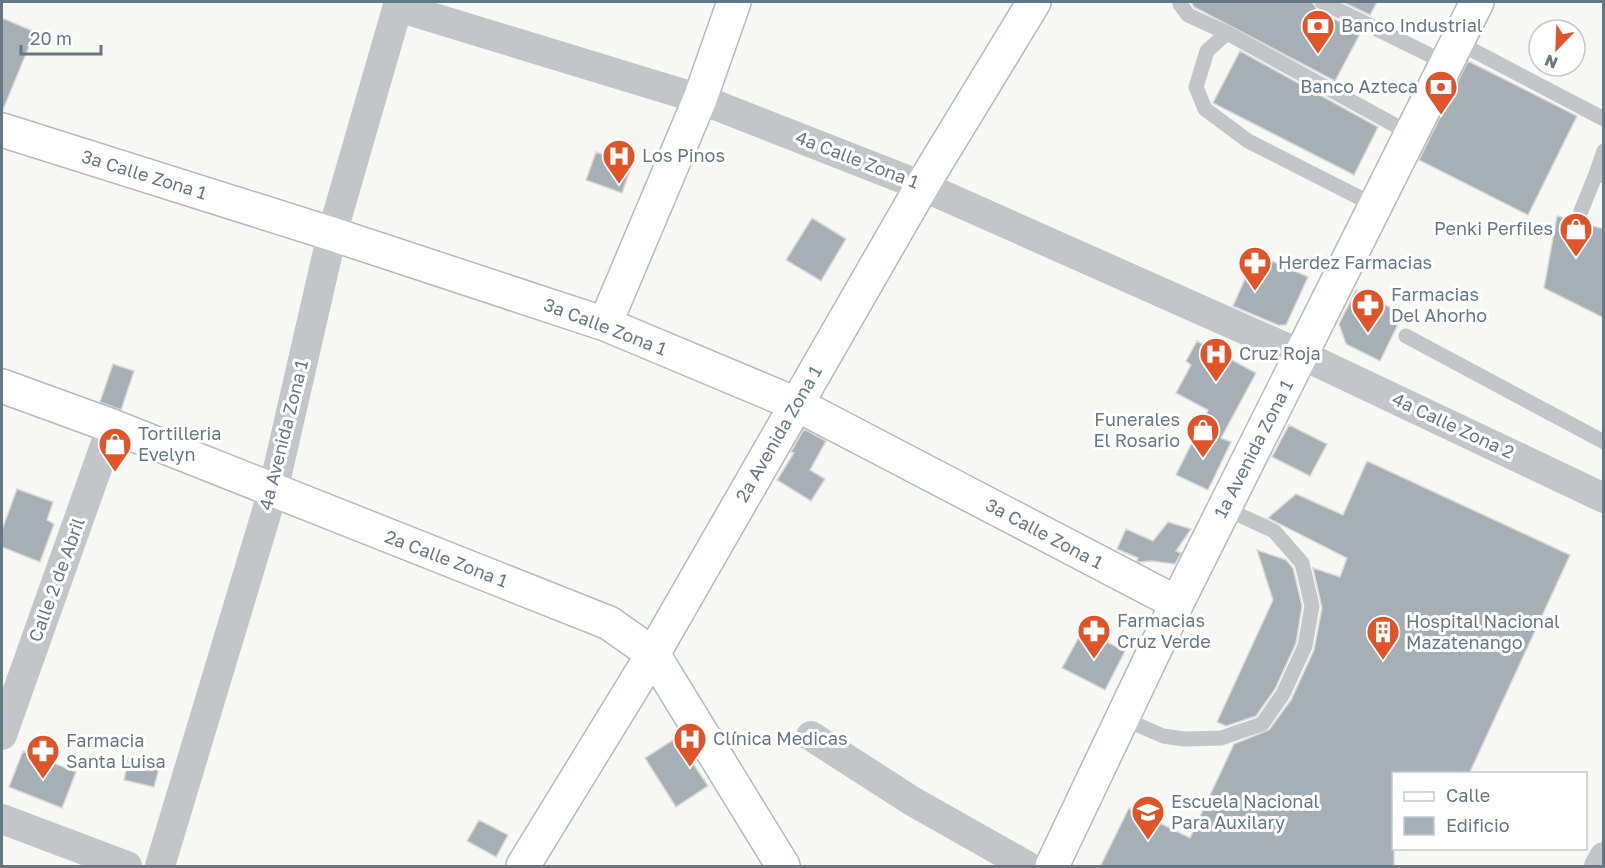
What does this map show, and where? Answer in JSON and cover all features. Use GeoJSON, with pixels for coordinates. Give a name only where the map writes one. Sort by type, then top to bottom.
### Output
{"type":"FeatureCollection","features":[{"type":"Feature","properties":{"kind":"main road"},"geometry":{"type":"LineString","coordinates":[[604,324],[700,99],[734,2]]}},
{"type":"Feature","properties":{"kind":"main road","name":"2a Avenida Zona 1"},"geometry":{"type":"LineString","coordinates":[[523,867],[653,654],[922,186],[1034,2]]}},
{"type":"Feature","properties":{"kind":"main road","name":"1a Avenida Zona 1"},"geometry":{"type":"LineString","coordinates":[[1052,867],[1177,603],[1477,2]]}},
{"type":"Feature","properties":{"kind":"main road","name":"3a Calle Zona 1"},"geometry":{"type":"LineString","coordinates":[[2,130],[332,234],[604,324],[796,404],[1177,603]]}},
{"type":"Feature","properties":{"kind":"main road","name":"2a Calle Zona 1"},"geometry":{"type":"LineString","coordinates":[[2,386],[112,426],[609,623],[653,654],[783,867]]}},
{"type":"Feature","properties":{"kind":"street","name":"4a Calle Zona 1"},"geometry":{"type":"LineString","coordinates":[[398,4],[700,99],[922,186],[1302,355]]}},
{"type":"Feature","properties":{"kind":"street","name":"4a Avenida Zona 1"},"geometry":{"type":"LineString","coordinates":[[160,867],[273,491],[332,234],[398,4]]}},
{"type":"Feature","properties":{"kind":"street","name":"4a Calle Zona 2"},"geometry":{"type":"LineString","coordinates":[[1302,355],[1604,498]]}},
{"type":"Feature","properties":{"kind":"street","name":"Calle 2 de Abril"},"geometry":{"type":"LineString","coordinates":[[2,735],[112,426]]}},
{"type":"Feature","properties":{"kind":"street"},"geometry":{"type":"LineString","coordinates":[[811,736],[912,801],[1027,867]]}},
{"type":"Feature","properties":{"kind":"street"},"geometry":{"type":"LineString","coordinates":[[2,819],[127,867]]}},
{"type":"Feature","properties":{"kind":"street"},"geometry":{"type":"LineString","coordinates":[[1599,867],[1604,857]]}},
{"type":"Feature","properties":{"kind":"lane"},"geometry":{"type":"LineString","coordinates":[[1181,2],[1180,4],[1188,15],[1227,33],[1411,134]]}},
{"type":"Feature","properties":{"kind":"lane"},"geometry":{"type":"LineString","coordinates":[[1322,2],[1452,53],[1604,119]]}},
{"type":"Feature","properties":{"kind":"lane"},"geometry":{"type":"LineString","coordinates":[[1227,33],[1207,51],[1196,87],[1204,109],[1248,141],[1376,206]]}},
{"type":"Feature","properties":{"kind":"lane"},"geometry":{"type":"LineString","coordinates":[[1581,211],[1600,175],[1604,151]]}},
{"type":"Feature","properties":{"kind":"lane"},"geometry":{"type":"LineString","coordinates":[[1406,336],[1604,442]]}},
{"type":"Feature","properties":{"kind":"lane"},"geometry":{"type":"LineString","coordinates":[[1122,718],[1163,736],[1184,739],[1221,738],[1262,724],[1283,694],[1305,646],[1312,606],[1302,563],[1274,531],[1224,508]]}},
{"type":"Feature","properties":{"kind":"building","name":"Banco Industrial"},"geometry":{"type":"Polygon","coordinates":[[[1191,2],[1312,2],[1318,11],[1361,32],[1335,81],[1194,7],[1191,2]]]}},
{"type":"Feature","properties":{"kind":"building"},"geometry":{"type":"Polygon","coordinates":[[[1343,2],[1377,2],[1370,15],[1343,2]]]}},
{"type":"Feature","properties":{"kind":"building"},"geometry":{"type":"Polygon","coordinates":[[[2,18],[35,32],[2,112],[2,18]]]}},
{"type":"Feature","properties":{"kind":"building"},"geometry":{"type":"Polygon","coordinates":[[[1240,51],[1378,127],[1354,175],[1213,103],[1240,51]]]}},
{"type":"Feature","properties":{"kind":"building"},"geometry":{"type":"Polygon","coordinates":[[[1468,61],[1577,116],[1528,215],[1419,160],[1468,61]]]}},
{"type":"Feature","properties":{"kind":"building"},"geometry":{"type":"Polygon","coordinates":[[[596,152],[632,165],[622,193],[586,180],[596,152]]]}},
{"type":"Feature","properties":{"kind":"building","name":"Penki Perfiles"},"geometry":{"type":"Polygon","coordinates":[[[1557,216],[1604,229],[1604,318],[1544,288],[1557,216]]]}},
{"type":"Feature","properties":{"kind":"building"},"geometry":{"type":"Polygon","coordinates":[[[812,218],[846,239],[821,281],[786,260],[812,218]]]}},
{"type":"Feature","properties":{"kind":"building"},"geometry":{"type":"Polygon","coordinates":[[[1256,254],[1308,277],[1286,325],[1278,325],[1233,306],[1256,254]]]}},
{"type":"Feature","properties":{"kind":"building","name":"Farmacias Del Ahorho"},"geometry":{"type":"Polygon","coordinates":[[[1356,290],[1403,314],[1380,361],[1346,344],[1339,324],[1356,290]]]}},
{"type":"Feature","properties":{"kind":"building","name":"Cruz Roja"},"geometry":{"type":"Polygon","coordinates":[[[1197,341],[1256,373],[1221,438],[1231,442],[1208,490],[1176,475],[1208,410],[1176,393],[1191,365],[1186,361],[1197,341]]]}},
{"type":"Feature","properties":{"kind":"building"},"geometry":{"type":"Polygon","coordinates":[[[113,364],[134,371],[121,410],[100,402],[113,364]]]}},
{"type":"Feature","properties":{"kind":"building"},"geometry":{"type":"Polygon","coordinates":[[[1289,425],[1327,444],[1310,476],[1272,457],[1289,425]]]}},
{"type":"Feature","properties":{"kind":"building"},"geometry":{"type":"Polygon","coordinates":[[[804,429],[826,441],[810,470],[825,479],[811,501],[777,480],[794,453],[791,452],[804,429]]]}},
{"type":"Feature","properties":{"kind":"building","name":"Hospital Nacional Mazatenango"},"geometry":{"type":"Polygon","coordinates":[[[1367,461],[1570,555],[1470,772],[1392,772],[1394,867],[1100,867],[1129,808],[1190,838],[1234,744],[1269,730],[1291,700],[1314,650],[1322,608],[1313,568],[1340,577],[1347,558],[1268,518],[1296,494],[1343,515],[1367,461]]]}},
{"type":"Feature","properties":{"kind":"building"},"geometry":{"type":"Polygon","coordinates":[[[17,489],[53,502],[47,520],[54,524],[40,562],[2,547],[2,530],[17,489]]]}},
{"type":"Feature","properties":{"kind":"building"},"geometry":{"type":"Polygon","coordinates":[[[1168,522],[1191,529],[1176,551],[1181,553],[1175,564],[1139,562],[1138,558],[1117,549],[1126,529],[1153,541],[1168,522]]]}},
{"type":"Feature","properties":{"kind":"building"},"geometry":{"type":"Polygon","coordinates":[[[1257,550],[1286,560],[1293,568],[1302,606],[1296,643],[1275,689],[1256,716],[1226,726],[1217,722],[1273,600],[1257,550]]]}},
{"type":"Feature","properties":{"kind":"building","name":"Farmacias Cruz Verde"},"geometry":{"type":"Polygon","coordinates":[[[1083,630],[1125,651],[1105,690],[1062,668],[1083,630]]]}},
{"type":"Feature","properties":{"kind":"building"},"geometry":{"type":"Polygon","coordinates":[[[676,738],[708,786],[676,807],[645,758],[676,738]]]}},
{"type":"Feature","properties":{"kind":"building","name":"Farmacia Santa Luisa"},"geometry":{"type":"Polygon","coordinates":[[[23,751],[76,772],[62,808],[9,787],[23,751]]]}},
{"type":"Feature","properties":{"kind":"building"},"geometry":{"type":"Polygon","coordinates":[[[129,757],[160,765],[154,787],[124,780],[129,757]]]}},
{"type":"Feature","properties":{"kind":"building"},"geometry":{"type":"Polygon","coordinates":[[[479,820],[508,835],[496,857],[467,841],[479,820]]]}},
{"type":"Feature","properties":{"kind":"place","name":"Banco Industrial"},"geometry":{"type":"Point","coordinates":[1318,55]}},
{"type":"Feature","properties":{"kind":"place","name":"Banco Azteca"},"geometry":{"type":"Point","coordinates":[1441,116]}},
{"type":"Feature","properties":{"kind":"place","name":"Los Pinos"},"geometry":{"type":"Point","coordinates":[619,185]}},
{"type":"Feature","properties":{"kind":"place","name":"Penki Perfiles"},"geometry":{"type":"Point","coordinates":[1576,258]}},
{"type":"Feature","properties":{"kind":"place","name":"Herdez Farmacias"},"geometry":{"type":"Point","coordinates":[1255,292]}},
{"type":"Feature","properties":{"kind":"place","name":"Farmacias Del Ahorho"},"geometry":{"type":"Point","coordinates":[1368,334]}},
{"type":"Feature","properties":{"kind":"place","name":"Cruz Roja"},"geometry":{"type":"Point","coordinates":[1216,383]}},
{"type":"Feature","properties":{"kind":"place","name":"Funerales El Rosario"},"geometry":{"type":"Point","coordinates":[1203,459]}},
{"type":"Feature","properties":{"kind":"place","name":"Tortilleria Evelyn"},"geometry":{"type":"Point","coordinates":[115,473]}},
{"type":"Feature","properties":{"kind":"place","name":"Farmacias Cruz Verde"},"geometry":{"type":"Point","coordinates":[1094,660]}},
{"type":"Feature","properties":{"kind":"place","name":"Hospital Nacional Mazatenango"},"geometry":{"type":"Point","coordinates":[1383,661]}},
{"type":"Feature","properties":{"kind":"place","name":"Clínica Medicas"},"geometry":{"type":"Point","coordinates":[690,768]}},
{"type":"Feature","properties":{"kind":"place","name":"Farmacia Santa Luisa"},"geometry":{"type":"Point","coordinates":[43,780]}},
{"type":"Feature","properties":{"kind":"place","name":"Escuela Nacional Para Auxilary"},"geometry":{"type":"Point","coordinates":[1148,841]}}]}
